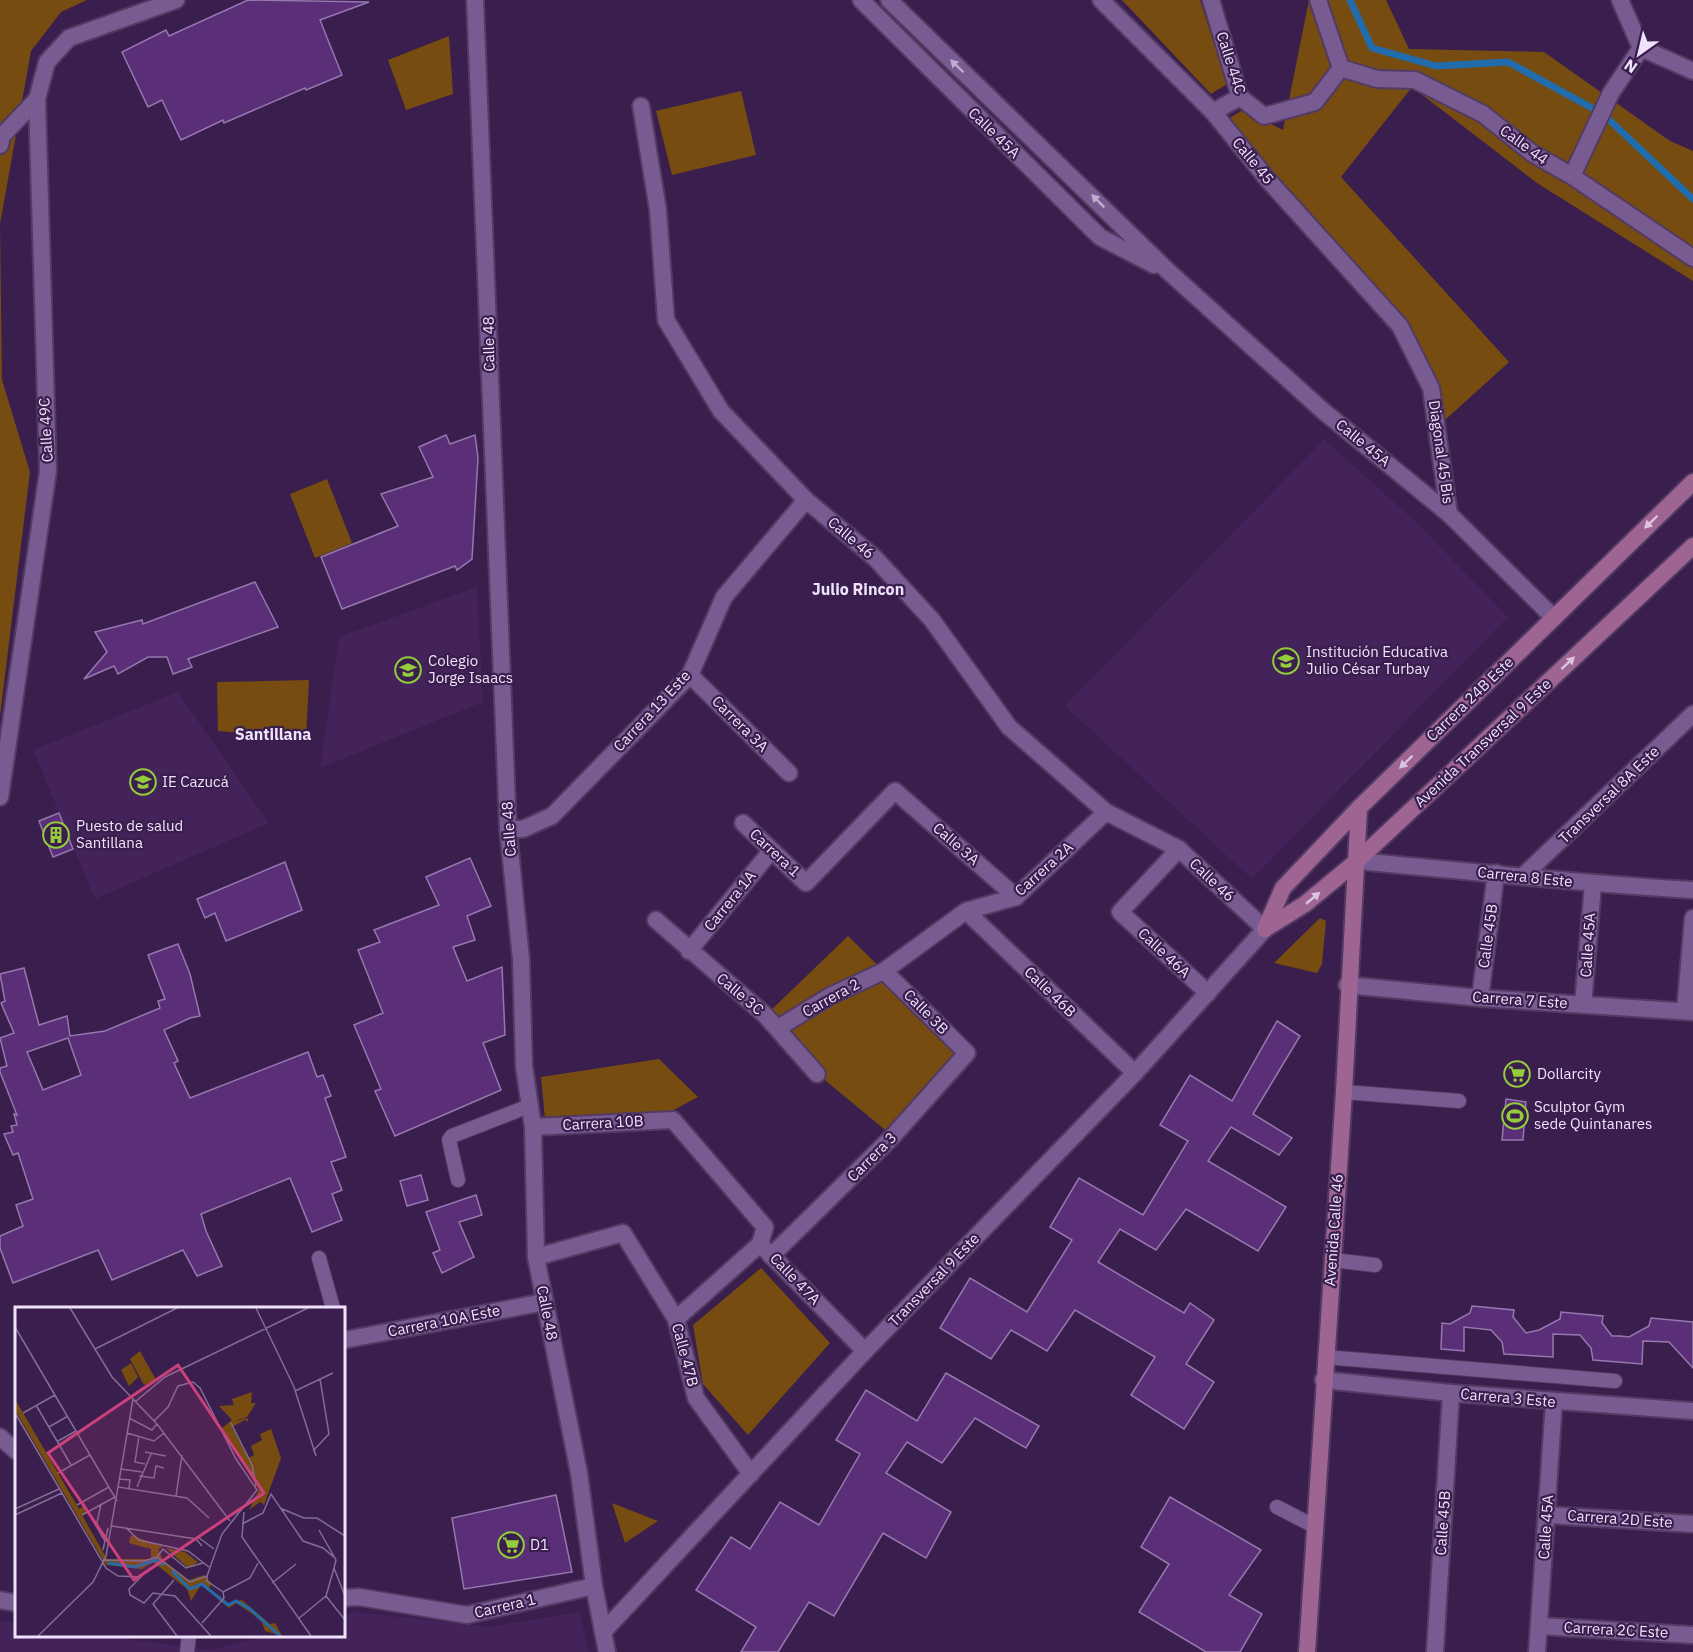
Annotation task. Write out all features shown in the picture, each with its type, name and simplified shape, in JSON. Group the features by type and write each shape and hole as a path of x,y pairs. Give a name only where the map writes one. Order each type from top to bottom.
{"main road":[{"name":"Carrera 24B Este","path":"1265,929 1283,888 1359,808 1693,482"},
{"name":"Avenida Transversal 9 Este","path":"1265,929 1305,904 1357,861 1693,546"},
{"name":"Avenida Calle 46","path":"1307,1652 1323,1380 1344,1092 1347,985 1359,808"}],"street":[{"name":"Calle 49C","path":"0,797 11,707 48,471 37,99 47,62 69,38 176,0"},
{"name":"Calle 48","path":"475,0 508,829 520,959 524,1066 532,1127 536,1257 579,1473 594,1586 607,1652"},
{"name":"Calle 45A","path":"889,0 1169,272 1322,410 1449,514 1553,618"},
{"name":"Calle 45","path":"1101,0 1213,112 1268,180 1400,326"},
{"name":"Calle 44C","path":"1211,0 1240,98 1264,116 1315,102 1341,68"},
{"path":"1318,0 1341,68"},
{"path":"1620,0 1641,48 1693,71"},
{"name":"Calle 45A","path":"869,3 1100,237 1169,272"},
{"path":"1572,176 1611,93 1641,48"},
{"name":"Calle 44","path":"1341,68 1377,79 1414,80 1483,114 1532,153 1572,176 1693,258"},
{"path":"1213,112 1240,98"},
{"path":"0,145 2,136 37,99"},
{"name":"Calle 46","path":"641,106 658,210 666,320 721,411 806,500 875,558 932,620 1009,727 1106,812 1179,849 1265,929"},
{"path":"1100,237 1116,219"},
{"name":"Diagonal 45 Bis","path":"1400,326 1431,388 1449,514"},
{"name":"Carrera 13 Este","path":"508,829 523,829 552,816 690,675 724,597 806,500"},
{"name":"Carrera 3A","path":"690,675 789,772"},
{"path":"0,720 11,707"},
{"name":"Transversal 8A Este","path":"1524,875 1693,714"},
{"name":"Calle 3A","path":"806,883 895,791 1016,897"},
{"name":"Carrera 2A","path":"884,971 966,911 1016,897 1106,812"},
{"name":"Carrera 1","path":"743,823 806,883"},
{"name":"Calle 46A","path":"1179,849 1119,912 1208,993"},
{"name":"Carrera 1A","path":"689,951 771,851"},
{"name":"Carrera 8 Este","path":"1357,861 1524,875 1593,884 1693,890"},
{"name":"Calle 45B","path":"1480,998 1496,873"},
{"name":"Calle 45A","path":"1583,1005 1593,884"},
{"name":"Calle 46B","path":"966,911 1135,1073"},
{"path":"1689,1012 1693,918"},
{"name":"Calle 3C","path":"656,920 778,1028 817,1074"},
{"name":"Transversal 9 Este","path":"603,1632 865,1351 1135,1073 1265,929"},
{"name":"Carrera 2","path":"778,1028 830,996 884,971"},
{"name":"Calle 3B","path":"884,971 967,1053"},
{"name":"Carrera 7 Este","path":"1347,985 1480,998 1689,1012"},
{"name":"Carrera 3","path":"676,1319 765,1250 893,1136 967,1053"},
{"name":"Calle 47A","path":"674,1120 765,1227 765,1250 865,1351"},
{"name":"Carrera 10B","path":"532,1127 674,1120"},
{"name":"Calle 47B","path":"536,1257 623,1233 676,1319 696,1398 751,1474"},
{"name":"Carrera 10A Este","path":"345,1340 545,1302"},
{"name":"Carrera 3 Este","path":"1323,1380 1451,1393 1693,1411"},
{"name":"Calle 45B","path":"1435,1652 1451,1393"},
{"name":"Calle 45A","path":"1537,1652 1554,1401"},
{"path":"0,1437 15,1450"},
{"name":"Carrera 2D Este","path":"1547,1515 1693,1524"},
{"name":"Carrera 1","path":"345,1598 359,1598 466,1615 594,1586"},
{"path":"0,1600 15,1603"},
{"name":"Carrera 2C Este","path":"1539,1626 1693,1635"}],"lane":[{"path":"1344,1092 1459,1101"},
{"path":"458,1180 449,1140 452,1136 530,1106"},
{"path":"319,1258 333,1307"},
{"path":"1332,1260 1375,1265"},
{"path":"1325,1357 1615,1380"},
{"path":"1277,1507 1314,1526"},
{"path":"187,1652 189,1637"}],"shaded area":[{"path":"0,0 87,0 61,12 31,51 0,224"},
{"path":"1122,0 1200,0 1227,84 1211,94"},
{"path":"1309,0 1386,0 1409,49 1544,52 1670,141 1693,151 1693,281 1537,183 1412,87 1341,177 1509,362 1445,420 1437,383 1228,119 1243,110 1283,130"},
{"path":"449,36 453,94 406,110 388,60"},
{"path":"741,91 756,155 672,175 656,111"},
{"path":"0,224 2,380 30,472 0,716"},
{"name":"Institución Educativa Julio César Turbay","path":"1324,439 1415,521 1508,617 1252,879 1065,706"},
{"path":"327,479 352,543 315,558 290,494"},
{"name":"Colegio Jorge Isaacs","path":"477,587 483,702 320,768 339,637"},
{"path":"309,680 306,738 218,731 217,682"},
{"name":"IE Cazucá","path":"178,692 269,823 95,899 33,750"},
{"path":"1320,918 1326,921 1322,964 1317,973 1274,963"},
{"path":"848,936 966,1052 890,1134 820,1076 766,1015"},
{"path":"659,1059 698,1097 672,1111 545,1119 541,1077"},
{"path":"761,1268 830,1343 748,1435 703,1384 693,1325"},
{"path":"612,1503 658,1521 625,1543"},
{"path":"355,1612 490,1627 580,1612 588,1652 0,1652 0,1621 15,1623 15,1637 113,1637 211,1650 261,1637 345,1637 345,1615"}],"building":[{"path":"248,0 369,2 320,20 342,75 306,90 305,88 224,123 223,120 181,140 162,100 148,107 122,52 166,30 169,36"},
{"path":"446,435 450,444 475,435 478,458 472,559 457,570 455,566 342,609 321,557 398,526 381,494 433,477 419,447"},
{"path":"255,582 278,627 188,659 192,667 173,674 167,657 148,657 118,674 114,666 84,679 107,652 95,632 142,620 143,624"},
{"name":"Puesto de salud Santillana","path":"59,813 73,849 53,857 39,821"},
{"path":"470,858 491,906 467,916 475,940 453,947 467,981 502,967 505,1035 483,1043 501,1090 395,1136 375,1091 381,1089 354,1025 383,1013 358,950 380,942 374,930 439,905 426,877"},
{"path":"285,862 302,910 226,941 215,913 205,918 197,899"},
{"path":"178,944 190,974 200,1016 164,1030 178,1061 174,1063 190,1098 308,1052 317,1077 323,1075 331,1096 325,1098 346,1157 331,1162 342,1190 332,1194 342,1220 312,1232 290,1178 201,1214 222,1266 197,1276 183,1250 112,1280 98,1250 13,1283 0,1248 0,1236 23,1226 16,1205 33,1199 18,1153 13,1155 4,1134 13,1132 11,1126 17,1125 14,1114 17,1115 0,1072 0,1068 7,1066 0,1038 14,1033 1,1003 5,1001 0,974 24,968 39,1025 67,1016 70,1036 105,1031 160,1008 158,1001 165,999 148,955","holes":["68,1038 81,1075 43,1090 27,1052"]},
{"path":"1277,1021 1300,1036 1253,1114 1292,1138 1279,1155 1231,1127 1208,1161 1286,1207 1258,1251 1186,1209 1156,1250 1120,1229 1098,1262 1184,1313 1190,1303 1214,1320 1186,1364 1214,1382 1184,1429 1131,1395 1155,1357 1075,1310 1047,1351 1011,1330 991,1359 940,1328 970,1278 1027,1312 1072,1240 1050,1227 1079,1178 1143,1215 1188,1141 1160,1125 1190,1075 1232,1101"},
{"path":"1506,1099 1526,1102 1523,1140 1502,1140"},
{"path":"421,1175 428,1200 407,1206 400,1181"},
{"path":"476,1195 482,1215 459,1222 474,1257 442,1273 433,1253 440,1250 426,1212"},
{"path":"1472,1306 1514,1310 1513,1317 1526,1333 1539,1330 1560,1319 1561,1312 1603,1316 1602,1323 1612,1336 1629,1337 1649,1326 1651,1318 1693,1322 1693,1368 1669,1342 1643,1341 1642,1364 1593,1360 1591,1348 1580,1335 1553,1334 1553,1357 1504,1354 1502,1342 1491,1330 1464,1327 1464,1351 1441,1349 1442,1323 1450,1324 1470,1313"},
{"path":"946,1373 1039,1426 1026,1448 975,1418 942,1463 907,1442 886,1473 951,1512 926,1558 883,1533 834,1616 809,1602 778,1652 741,1652 756,1627 696,1590 731,1537 750,1549 780,1502 819,1525 860,1454 836,1440 866,1390 917,1421"},
{"name":"D1","path":"556,1495 572,1572 464,1589 452,1518"},
{"path":"1170,1497 1261,1550 1229,1595 1262,1614 1240,1652 1206,1652 1139,1612 1169,1564 1141,1547"}],"waterway":[{"path":"1350,0 1372,48 1436,66 1508,62 1603,114 1693,199"}],"place":[{"name":"Institución Educativa Julio César Turbay","path":"1286,661"},
{"name":"Colegio Jorge Isaacs","path":"408,670"},
{"name":"IE Cazucá","path":"143,782"},
{"name":"Puesto de salud Santillana","path":"56,835"},
{"name":"Dollarcity","path":"1517,1074"},
{"name":"Sculptor Gym sede Quintanares","path":"1515,1116"},
{"name":"D1","path":"511,1545"}],"district":[{"name":"Julio Rincon","path":"858,589"},
{"name":"Santillana","path":"273,734"}]}
